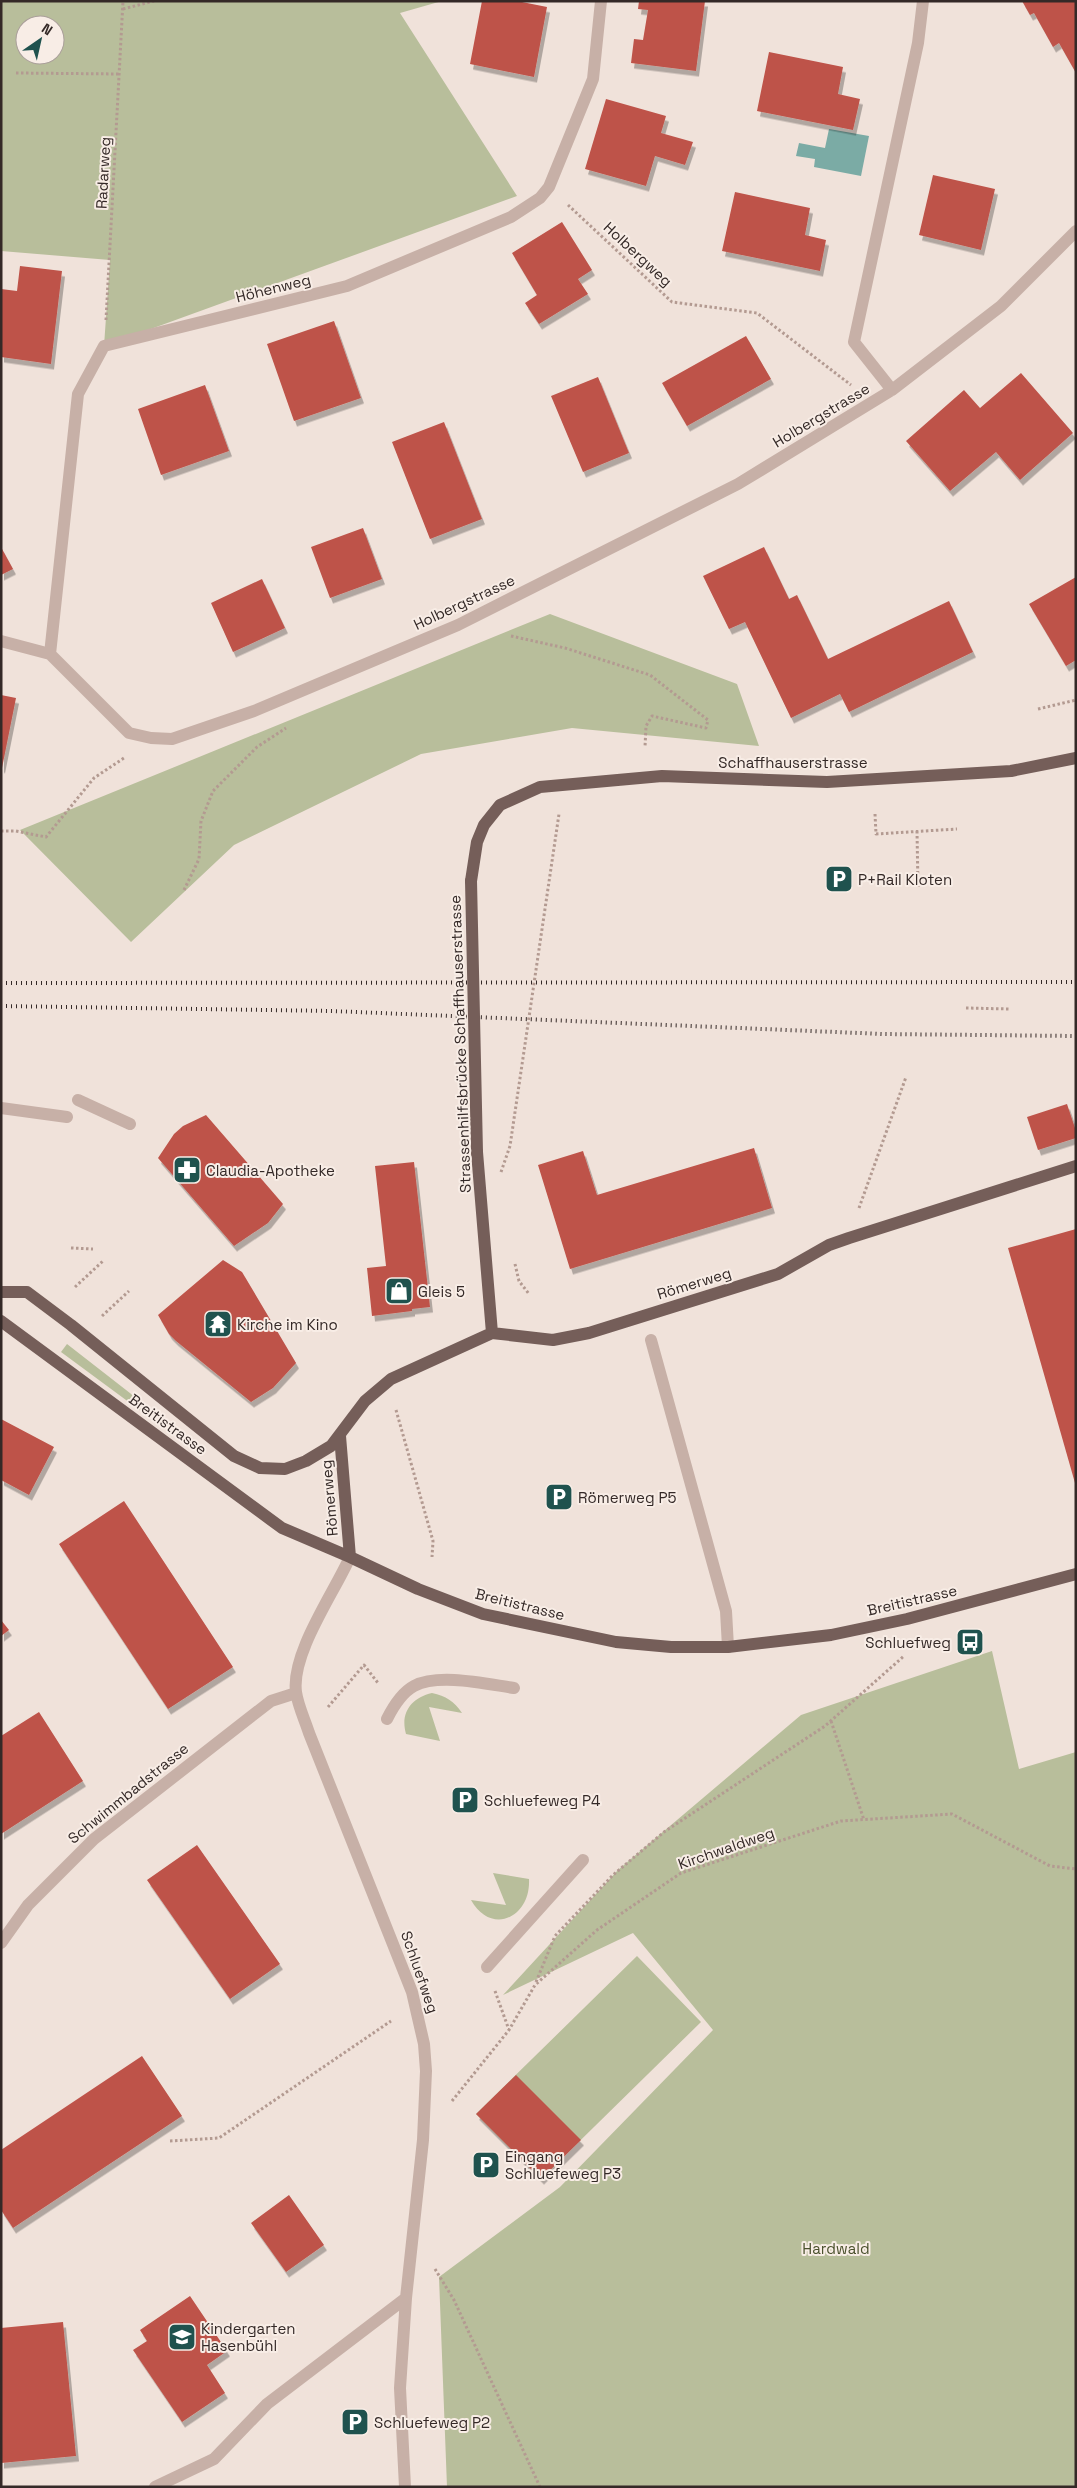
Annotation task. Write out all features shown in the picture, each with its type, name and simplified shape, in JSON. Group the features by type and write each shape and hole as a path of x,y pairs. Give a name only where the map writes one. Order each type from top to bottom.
{"main road":[{"name":"Schaffhauserstrasse","path":"540,787 662,776 827,782 1011,771 1076,758"},
{"name":"Strassenhilfsbrücke Schaffhauserstrasse","path":"492,1333 477,1152 471,882 476,842 484,825 500,805 540,787"},
{"name":"Römerweg","path":"260,1468 285,1469 322,1453 340,1436 365,1401 391,1379 492,1333 553,1340 589,1332 778,1274 829,1245 1076,1166"},
{"name":"Breitistrasse","path":"1,1292 27,1292 234,1456 260,1468"},
{"name":"Breitistrasse","path":"1,1321 282,1528 418,1589 483,1614 616,1642 671,1646 728,1647 831,1635 898,1621 943,1611 1076,1574"},
{"name":"Römerweg","path":"340,1436 350,1557"}],"street":[{"name":"Höhenweg","path":"104,346 347,286 512,217 540,198 549,187 593,79 600,1"},
{"name":"Holbergstrasse","path":"892,390 854,342 918,43 923,1"},
{"name":"Holbergstrasse","path":"50,654 129,733 151,738 172,739 254,711 458,625 738,484 874,403 892,390 1001,306 1076,231"},
{"path":"1,641 50,654 78,394 104,346"},
{"path":"78,1100 130,1124"},
{"path":"1,1108 67,1118"},
{"path":"651,1340 726,1611 728,1647"},
{"name":"Schluefweg","path":"350,1557 302,1654 296,1674 296,1693 412,1992 424,2044 426,2071 423,2140 406,2298 400,2388 405,2487"},
{"path":"387,1719 396,1702 413,1687 433,1681 463,1682 514,1688"},
{"name":"Schwimmbadstrasse","path":"1,1943 28,1905 94,1839 271,1701 296,1693"},
{"path":"487,1967 583,1860"},
{"path":"156,2487 214,2459 267,2404 406,2298"}],"path":[{"name":"Radarweg","path":"104,346 123,1"},
{"path":"123,9 154,1"},
{"path":"16,73 120,74"},
{"name":"Holbergweg","path":"549,187 672,302 757,313 874,403"},
{"path":"511,636 565,648 650,675 708,720 706,728 652,716 646,726 645,747"},
{"path":"1038,709 1076,700"},
{"path":"184,890 199,859 201,821 213,791 257,747 290,725"},
{"path":"1,831 16,831 46,837 94,778 151,738"},
{"path":"501,1172 510,1146 559,814"},
{"path":"875,814 876,834 957,829"},
{"path":"917,831 918,887"},
{"path":"966,1008 1009,1008"},
{"path":"849,1238 906,1077"},
{"path":"71,1248 93,1250"},
{"path":"75,1287 102,1260"},
{"path":"100,1317 129,1292"},
{"path":"394,1405 433,1541 432,1557"},
{"path":"535,1985 555,1936 613,1875 664,1832 831,1721 904,1656"},
{"path":"304,1716 330,1706 364,1665 396,1702"},
{"path":"831,1721 864,1820"},
{"name":"Kirchwaldweg","path":"423,2140 509,2030 535,1985 597,1930 681,1873 841,1821 952,1814 1050,1866 1076,1869"},
{"path":"487,1967 509,2030"},
{"path":"170,2141 219,2138 394,2019"},
{"path":"413,2232 454,2300 540,2487"}],"green space":[{"path":"1,1 442,1 400,13 517,196 104,346 110,260 1,251"},
{"path":"550,614 737,684 759,746 572,728 421,754 234,845 131,942 20,830"},
{"path":"67,1344 153,1411 149,1417 61,1352"},
{"name":"Hardwald","path":"992,1651 1019,1769 1076,1752 1076,2487 447,2487 439,2277 560,2187 713,2030 633,1933 503,1995 618,1870 801,1715"},
{"path":"432,1693 449,1700 462,1713 429,1707 440,1741 406,1734 405,1719 409,1708 418,1699"},
{"path":"493,1873 529,1879 528,1893 524,1904 508,1918 489,1917 479,1911 471,1900 506,1905"},
{"path":"637,1956 701,2022 541,2179 476,2114"}],"water":[{"path":"829,129 869,136 861,176 814,167 815,159 796,156 799,143 825,148"}],"building":[{"path":"482,1 517,1 547,7 534,77 470,64"},
{"path":"639,1 705,1 696,71 631,63 634,39 643,40 648,10 638,9"},
{"path":"1022,1 1076,1 1076,73 1059,43 1053,47 1034,13 1030,15"},
{"path":"769,52 843,67 838,94 860,99 853,130 757,111"},
{"path":"606,99 666,116 661,133 693,142 685,165 655,156 646,186 585,169"},
{"path":"933,175 995,189 981,250 919,235"},
{"path":"735,192 810,208 805,235 826,240 820,271 722,251"},
{"path":"562,222 592,270 578,279 588,294 539,324 525,303 537,295 512,253"},
{"path":"20,266 62,271 51,364 1,357 1,289 17,291"},
{"path":"334,321 361,398 294,421 267,344"},
{"path":"746,336 771,379 687,426 662,383"},
{"path":"1021,373 1073,433 1020,480 996,452 950,491 906,441 964,390 980,408"},
{"path":"598,377 629,453 583,472 551,396"},
{"path":"205,385 229,451 161,475 138,409"},
{"path":"444,422 482,519 430,539 392,442"},
{"path":"363,528 382,579 330,598 311,547"},
{"path":"1,547 13,569 1,575"},
{"path":"764,547 789,599 797,595 828,659 949,601 973,652 849,712 840,694 791,718 745,622 729,629 703,576"},
{"path":"1076,577 1076,660 1066,666 1029,604"},
{"path":"262,579 285,628 233,652 211,603"},
{"path":"1,695 16,698 2,768 1,767"},
{"path":"1067,1104 1076,1131 1076,1138 1038,1150 1027,1117"},
{"path":"206,1115 283,1204 268,1223 234,1246 158,1158 174,1134 183,1126"},
{"path":"754,1148 772,1208 570,1269 538,1165 583,1151 597,1195"},
{"path":"414,1162 430,1307 372,1316 367,1268 386,1266 375,1166"},
{"path":"1076,1229 1076,1483 1075,1483 1008,1248"},
{"name":"Kirche im Kino","path":"223,1260 242,1272 296,1363 273,1388 251,1402 176,1341 169,1334 158,1315"},
{"path":"1,1419 54,1447 29,1495 1,1480"},
{"path":"124,1501 233,1667 168,1709 59,1544"},
{"path":"1,1620 9,1630 1,1636"},
{"path":"39,1712 83,1781 1,1834 1,1736"},
{"path":"197,1845 280,1964 230,1999 147,1880"},
{"path":"142,2056 182,2116 13,2228 1,2210 1,2150"},
{"path":"516,2075 581,2140 541,2179 476,2114"},
{"path":"289,2195 324,2245 286,2272 251,2223"},
{"path":"190,2296 227,2351 207,2365 225,2393 182,2422 133,2350 147,2341 140,2330"},
{"path":"63,2322 76,2456 1,2463 1,2328"}],"railway":[{"path":"1,983 1076,982"},
{"path":"1,1006 332,1011 883,1034 1076,1036"}],"place":[{"name":"P+Rail Kloten","path":"839,879"},
{"name":"Claudia-Apotheke","path":"187,1170"},
{"name":"Gleis 5","path":"399,1291"},
{"name":"Kirche im Kino","path":"218,1324"},
{"name":"Römerweg P5","path":"559,1497"},
{"name":"Schluefweg","path":"970,1642"},
{"name":"Schluefeweg P4","path":"465,1800"},
{"name":"Eingang Schluefeweg P3","path":"486,2165"},
{"name":"Kindergarten Hasenbühl","path":"182,2337"},
{"name":"Schluefeweg P2","path":"355,2422"}]}
